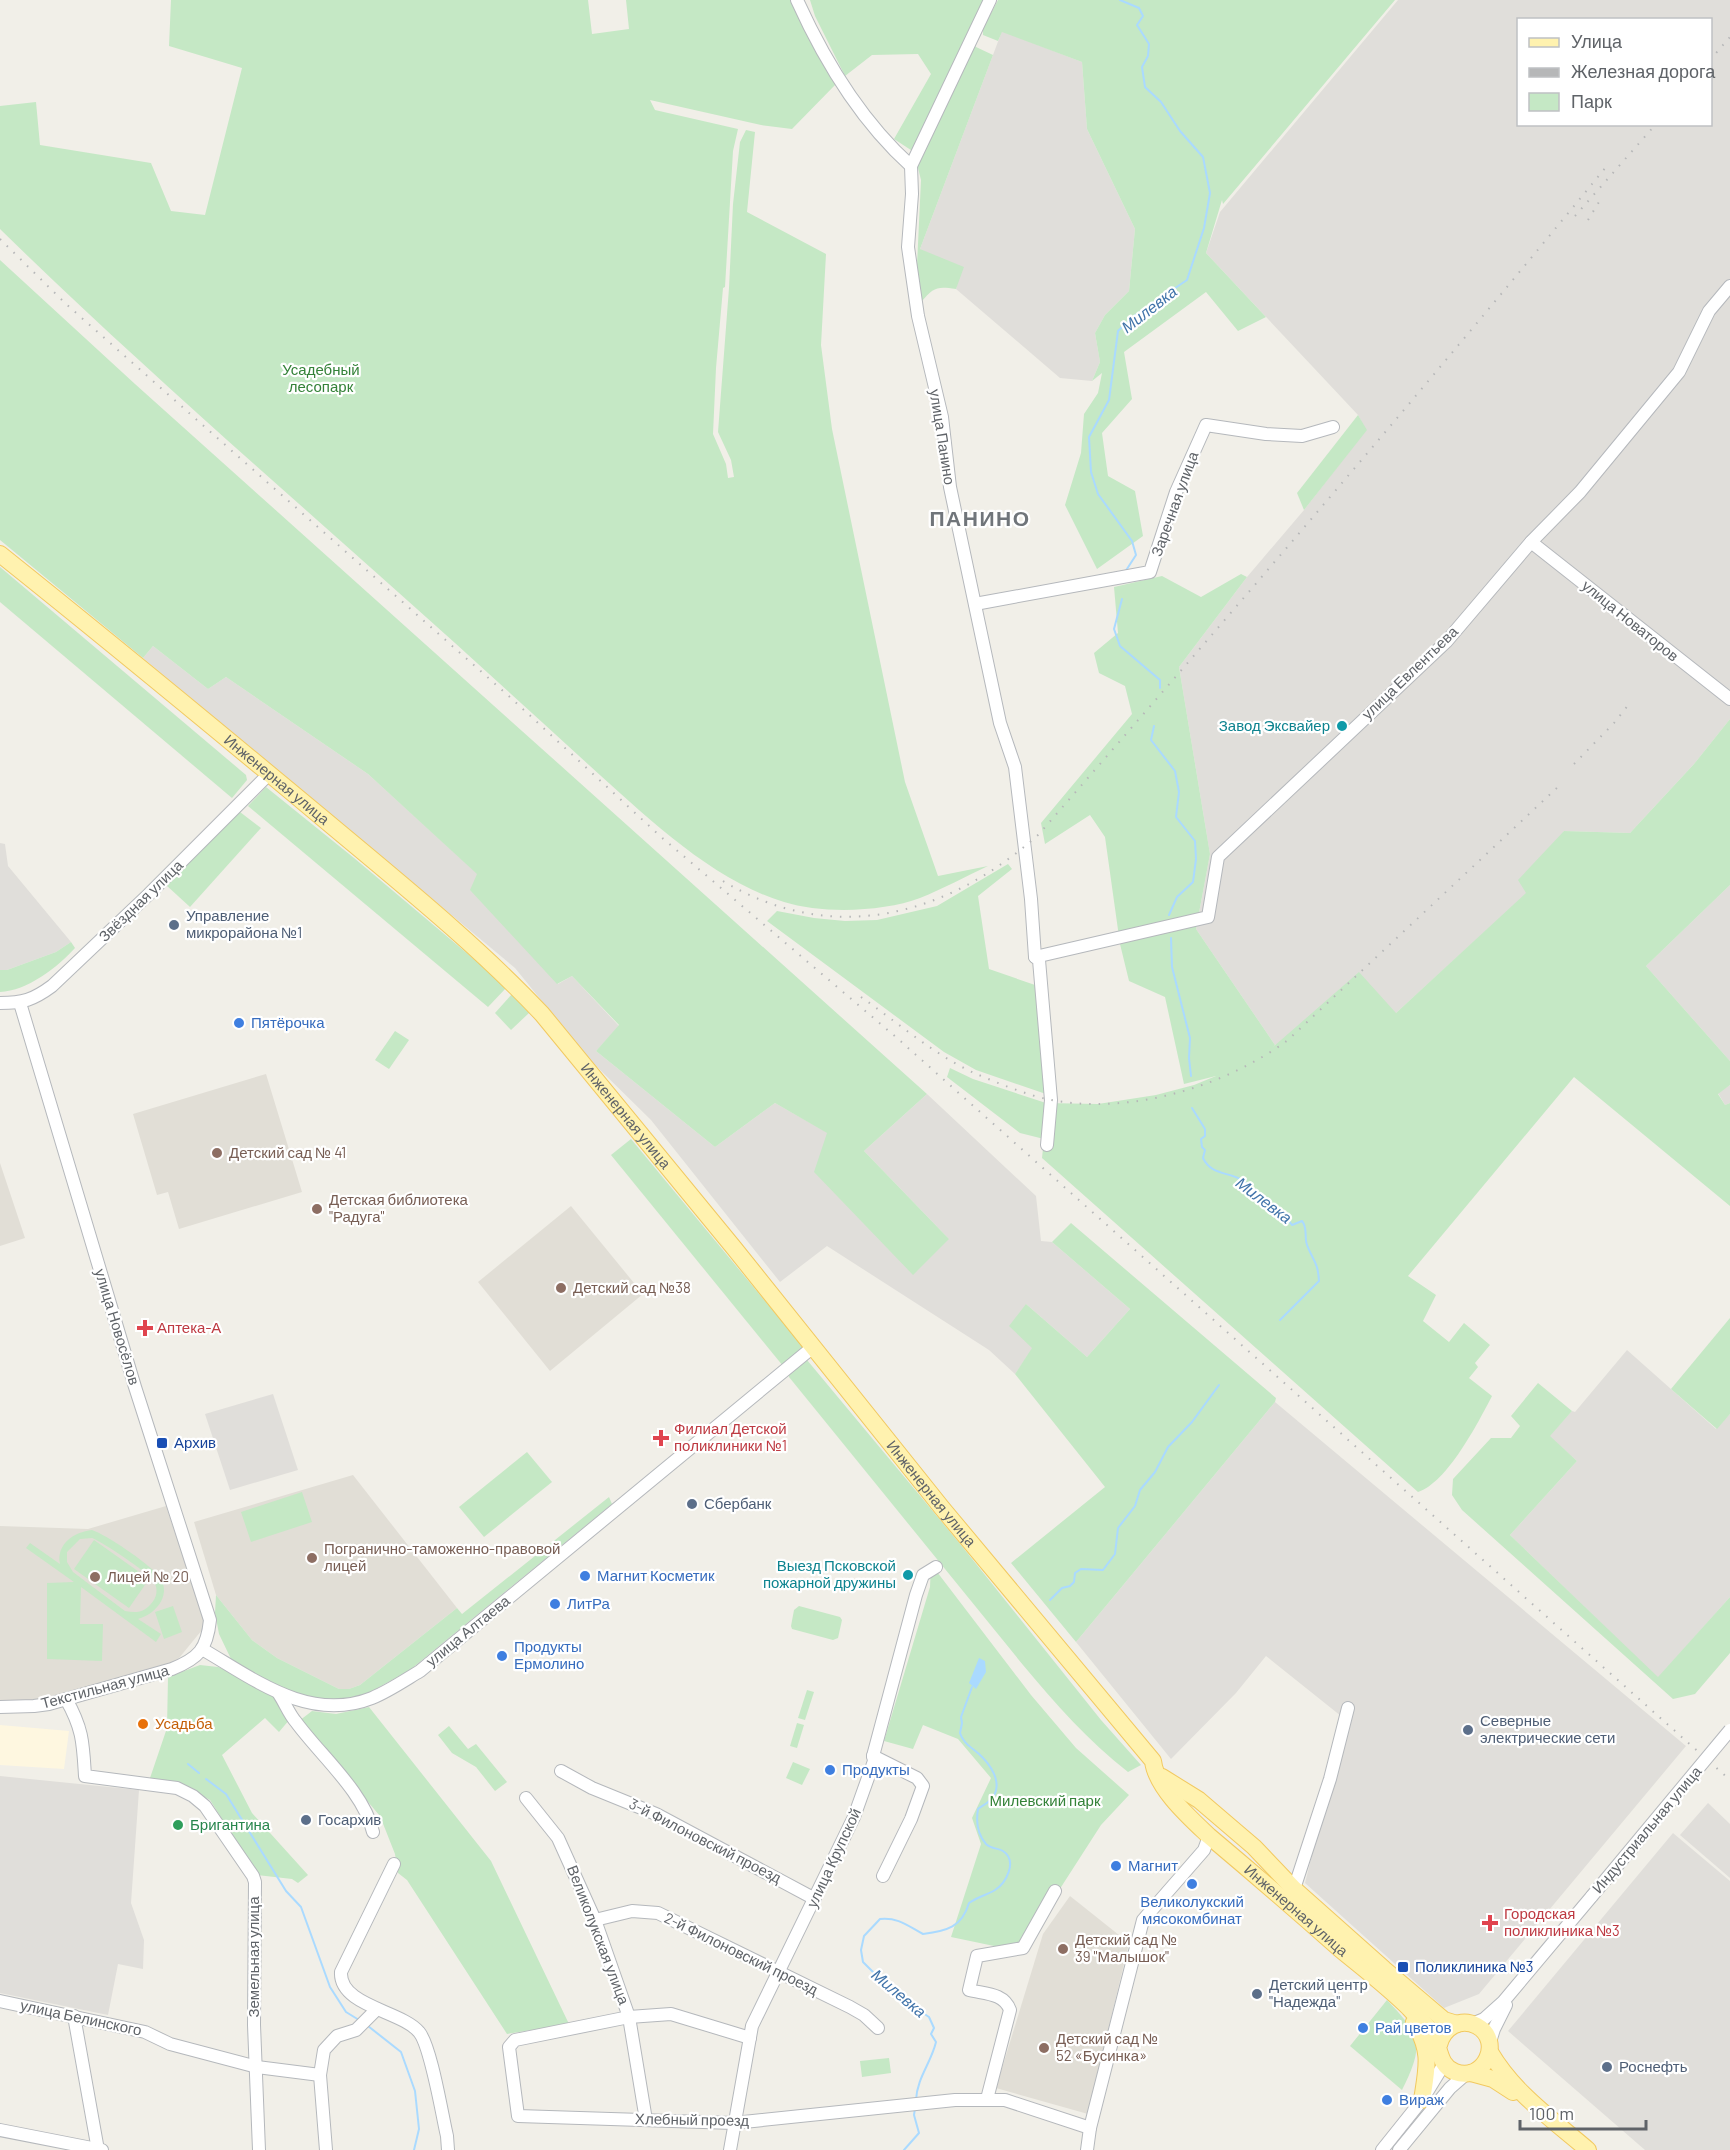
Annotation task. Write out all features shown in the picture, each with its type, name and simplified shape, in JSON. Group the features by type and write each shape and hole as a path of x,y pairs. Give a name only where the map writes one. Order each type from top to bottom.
{"main road":[{"name":"Инженерная улица","path":"0,554 226,737 430,909 514,984 542,1014 734,1248 942,1508 1153,1761 1154,1772 1182,1810 1209,1836 1401,2001 1431,2031 1439,2045 1444,2064 1452,2071 1493,2079 1530,2101"},
{"name":"Инженерная улица","path":"1154,1772 1199,1800 1254,1847 1294,1889 1444,2020 1482,2030 1501,2070 1530,2101 1588,2150"},
{"path":"1182,1810 1194,1800 1199,1800"},
{"path":"1401,2001 1422,2036 1427,2053 1422,2100"},
{"path":"1439,2045 1446,2030 1465,2024"},
{"path":"1469,2074 1484,2065 1490,2047"}],"street":[{"path":"797,0 824,56 855,105 891,148 911,166"},
{"name":"улица Панино","path":"990,0 911,166 912,194 908,248 918,316 942,417 950,487 1000,723 1015,767 1023,848 1031,899 1035,957 1039,960 1051,1100 1047,1145"},
{"name":"улица Евлентьева","path":"1035,957 1208,917 1218,857 1446,642 1531,542 1580,492 1679,372 1709,312 1730,286"},
{"name":"Заречная улица","path":"975,604 1150,572 1176,492 1206,424 1266,434 1302,436 1333,427"},
{"name":"улица Новаторов","path":"1531,542 1730,699"},
{"name":"Звёздная улица","path":"0,1003 20,1003 37,997 52,986 270,774"},
{"name":"улица Новосёлов","path":"20,1003 135,1387 210,1620 208,1636 202,1649"},
{"name":"улица Алтаева","path":"202,1649 279,1694 306,1703 334,1706 370,1698 387,1691 420,1671 813,1347"},
{"name":"улица Крупской","path":"730,2150 752,2026 854,1817 874,1761 873,1755 916,1595 923,1575 936,1567"},
{"name":"Текстильная улица","path":"0,1707 34,1707 172,1670 197,1657 202,1649"},
{"path":"279,1694 294,1721 359,1800 368,1815 373,1832"},
{"name":"Земельная улица","path":"66,1700 75,1714 82,1735 85,1776 177,1788 193,1796 205,1806 255,1882 254,2013 259,2150"},
{"path":"1294,1889 1330,1779 1348,1708"},
{"name":"Индустриальная улица","path":"1465,2024 1484,2019 1518,1985 1730,1730"},
{"path":"873,1755 917,1778 923,1786 911,1819 883,1876"},
{"name":"3-й Филоновский проезд","path":"561,1771 592,1788 656,1814 815,1899"},
{"name":"Великолукская улица","path":"526,1798 558,1838 595,1920 628,2017 646,2120"},
{"path":"1087,2150 1090,2128 1143,1920 1204,1850 1209,1836"},
{"path":"394,1864 341,1972 342,1982 347,1989 377,2009 406,2022 419,2032 427,2050 447,2136 448,2150"},
{"path":"987,2099 1010,2010 1005,2000 999,1997 969,1990 977,1956 1023,1948 1054,1891"},
{"name":"2-й Филоновский проезд","path":"595,1920 632,1911 658,1913 850,2007 864,2015 878,2028"},
{"name":"Индустриальная улица","path":"1490,2047 1502,2012 1518,1985"},
{"name":"улица Белинского","path":"0,2001 145,2032 170,2044 257,2067 320,2074"},
{"path":"326,2150 320,2074 322,2056 327,2045 337,2036 356,2030 377,2009"},
{"path":"628,2017 670,2014 750,2038"},
{"path":"0,2130 99,2150 74,2016"},
{"name":"Хлебный проезд","path":"628,2017 515,2040 509,2047 518,2116 734,2123 921,2103 987,2099 1005,2100 1090,2128"},
{"path":"1382,2150 1422,2100 1444,2064"},
{"path":"1398,2150 1450,2088 1469,2074"}],"shaded area":[{"path":"1398,0 1730,0 1730,719 1694,764 1630,833 1564,831 1527,893 1396,1013 1275,1045 1196,929 1210,854 1179,667 1247,577 1304,510 1366,430 1358,415 1206,253 1220,212"},
{"path":"1002,31 1082,62 1087,129 1135,229 1129,291 1105,315 1095,333 1100,362 1092,381 1060,378 956,289 957,285 920,249"},
{"path":"153,646 208,689 226,677 368,774 478,874 558,984 572,976 619,1026 596,1051 715,1147 775,1103 828,1133 949,1239 864,1151 927,1094 1036,1196 1041,1241 1052,1242 1130,1309 1087,1357 1026,1304 1033,1348 1015,1374 989,1350 827,1246 780,1282 651,1120 589,1059 515,968 143,658"},
{"path":"0,843 5,844 8,866 71,942 56,952 7,970 0,970"},
{"path":"1730,885 1730,1061 1646,966"},
{"name":"Детский сад № 41","path":"266,1074 302,1192 179,1229 168,1192 157,1195 133,1114"},
{"path":"1730,1085 1730,1103 1725,1105 1718,1093"},
{"path":"0,1163 25,1238 0,1246"},
{"name":"Детский сад №38","path":"571,1206 643,1294 550,1371 478,1282"},
{"path":"1627,1350 1716,1429 1730,1414 1730,1597 1658,1678 1510,1535 1577,1461 1549,1436 1572,1411 1575,1412"},
{"path":"273,1394 298,1470 230,1490 205,1414"},
{"path":"1275,1402 1686,1746 1479,1994 1444,2008 1305,1883 1346,1720 1266,1656 1236,1693 1171,1759 1076,1642"},
{"name":"Погранично-таможенно-правовой лицей","path":"353,1475 457,1608 360,1685 349,1689 339,1689 277,1658 252,1640 216,1595 194,1522"},
{"name":"Лицей № 20","path":"166,1506 206,1625 175,1663 40,1701 0,1700 0,1526 88,1529"},
{"path":"0,1725 69,1731 64,1769 0,1765"},
{"path":"0,1776 139,1790 131,1903 144,1940 143,1969 118,1964 108,2015 0,1993"},
{"path":"1708,1803 1730,1824 1730,1878 1680,1835"},
{"path":"1673,1833 1730,1881 1730,2150 1645,2150 1508,2031"},
{"path":"1070,1896 1129,1943 1088,2114 996,2088 1043,1934"}],"green space":[{"name":"Усадебный лесопарк","path":"171,0 588,0 592,34 629,29 626,0 792,0 822,63 836,84 792,129 761,125 650,100 655,110 738,129 733,151 713,434 726,464 728,478 734,477 731,460 718,432 733,204 740,142 746,130 755,132 747,212 826,254 821,345 832,429 905,782 938,876 988,866 905,903 871,909 834,910 799,906 757,892 705,862 611,785 168,387 0,229 0,106 36,102 40,145 151,163 171,211 205,215 242,68 169,46"},
{"path":"810,0 987,0 969,37 976,47 993,55 920,249 964,267 956,289 936,289 921,302 917,265 921,180 914,152 894,139 931,74 918,54 872,55 845,76 815,16"},
{"path":"998,0 1395,0 1223,204 1222,200 1206,253 1266,317 1238,331 1206,292 1124,352 1132,399 1102,433 1108,476 1135,491 1143,536 1097,569 1065,505 1081,453 1084,414 1098,393 1102,373 1092,381 1100,362 1095,333 1105,315 1129,291 1135,229 1087,129 1082,62 1002,32 998,41 983,35 983,29"},
{"path":"0,260 135,384 927,1094 864,1151 949,1239 913,1275 814,1172 827,1133 775,1103 715,1147 596,1051 619,1025 572,976 557,984 470,890 477,874 368,774 226,677 208,689 153,646 143,658 0,540"},
{"path":"1358,415 1367,430 1304,510 1297,493"},
{"path":"0,567 246,775 247,780 232,798 0,602"},
{"path":"1241,574 1247,577 1179,667 1210,854 1196,929 1275,1045 1273,1047 1359,972 1396,1013 1526,893 1518,880 1564,831 1630,833 1694,764 1730,719 1730,885 1646,966 1730,1061 1730,1085 1718,1094 1725,1105 1730,1103 1730,1206 1574,1077 1408,1276 1436,1295 1423,1321 1449,1342 1464,1323 1490,1345 1475,1363 1478,1367 1469,1378 1492,1396 1461,1451 1440,1477 1418,1492 1042,1158 1044,1139 1020,1133 947,1077 950,1068 973,1079 1046,1103 1098,1104 1156,1095 1194,1085 1216,1076 1184,1084 1165,997 1129,981 1120,944 1105,837 1090,815 1045,844 1041,823 1132,714 1125,686 1099,673 1094,653 1118,633 1114,587 1162,576 1201,597"},
{"path":"266,787 507,987 488,1007 248,806"},
{"path":"240,812 261,828 190,907 166,885"},
{"path":"1008,864 1012,869 978,896 989,969 1035,985 1046,1094 976,1070 944,1052 767,921 777,911 845,921 877,920 937,906"},
{"path":"71,942 75,948 51,970 31,983 10,991 0,992 0,970 7,970 56,952"},
{"path":"512,994 529,1013 511,1030 495,1013"},
{"path":"395,1031 409,1040 389,1069 375,1060"},
{"path":"631,1139 804,1348 783,1366 611,1155"},
{"path":"1071,1223 1276,1398 1076,1642 1011,1563 1105,1487 1015,1374 1032,1348 1009,1326 1026,1304 1087,1357 1130,1309 1052,1242"},
{"path":"1730,1318 1730,1414 1717,1429 1671,1389"},
{"path":"802,1358 807,1360 961,1545 1101,1720 1141,1765 1128,1772 1113,1760 1072,1721 1023,1665 789,1377 789,1367"},
{"path":"1538,1383 1572,1411 1550,1436 1577,1461 1510,1535 1658,1677 1730,1597 1730,1653 1695,1694 1673,1699 1462,1510 1452,1495 1453,1479 1491,1438 1511,1438 1520,1426 1511,1416"},
{"path":"527,1452 552,1482 484,1537 459,1507"},
{"path":"302,1492 312,1522 251,1542 241,1512"},
{"path":"609,1497 612,1504 410,1670 363,1696 337,1702 284,1694 242,1670 231,1659 219,1634 215,1613 216,1595 252,1640 277,1658 339,1689 349,1689 360,1685 457,1608 462,1614"},
{"path":"92,1530 107,1537 136,1556 157,1574 164,1588 161,1601 151,1612 138,1619 161,1634 156,1642 81,1587 80,1624 103,1624 102,1661 47,1659 47,1583 74,1582 26,1548 30,1543 60,1564 59,1557 64,1545 73,1536","holes":["92,1538 134,1564 153,1580 156,1593 145,1610 125,1611 73,1572 67,1562 67,1552 80,1539"]},
{"path":"94,1540 149,1579 129,1608 74,1569"},
{"name":"Милевский парк","path":"931,1564 1031,1695 1076,1748 1129,1795 1101,1825 1036,1926 1023,1952 951,1937 981,1844 972,1818 991,1778 958,1739 923,1725 913,1749 884,1741 930,1587"},
{"path":"173,1606 182,1632 164,1639 155,1612"},
{"path":"799,1606 840,1617 842,1620 838,1638 833,1640 792,1629 794,1610"},
{"path":"200,1665 218,1667 235,1674 280,1700 290,1719 279,1732 265,1718 222,1755 252,1813 308,1875 298,1883 292,1879 257,1875 210,1800 176,1782 150,1778 167,1728 168,1677"},
{"path":"807,1690 814,1692 805,1720 798,1718"},
{"path":"369,1707 491,1861 569,2024 507,2034 407,1880 398,1873 395,1854 380,1816 299,1721 312,1711 336,1714"},
{"path":"797,1723 804,1725 797,1748 790,1746"},
{"path":"449,1726 468,1749 476,1744 507,1782 495,1791 476,1767 452,1753 438,1735"},
{"path":"793,1762 810,1769 802,1785 786,1778"},
{"path":"1387,2000 1407,2023 1416,2042 1414,2062 1402,2090 1350,2046"},
{"path":"889,2058 891,2073 862,2077 860,2061"}],"water":[{"path":"979,1658 985,1661 986,1672 976,1689 969,1683"}],"waterway":[{"name":"Милевка","path":"1120,0 1139,8 1143,16 1137,25 1149,44 1148,56 1142,67 1145,87 1161,102 1180,131 1203,157 1210,193 1204,228 1187,280 1134,316 1118,331 1109,400 1089,437 1091,472 1098,494 1132,541 1136,555 1125,572"},
{"name":"Милевка","path":"1122,599 1114,629 1120,646 1160,680 1160,688"},
{"name":"Милевка","path":"1154,726 1151,740 1175,771 1179,792 1176,817 1195,841 1196,859 1193,882 1177,897 1169,915"},
{"name":"Милевка","path":"1171,938 1172,967 1190,1038 1191,1076"},
{"name":"Милевка","path":"1192,1108 1205,1129 1205,1136 1201,1139 1205,1150 1203,1158 1209,1167 1243,1181 1267,1204 1284,1215 1292,1225 1302,1221 1304,1224 1306,1242 1316,1265 1319,1281 1280,1320"},
{"name":"Милевка","path":"1050,1600 1062,1588 1070,1586 1074,1582 1075,1573 1081,1569 1103,1570 1115,1554 1118,1528 1135,1506 1140,1490 1155,1472 1168,1447 1192,1422 1219,1385"},
{"name":"Милевка","path":"916,2100 919,2085 936,2042 931,2034 934,2028 929,2017 897,1996 863,1962 861,1950 864,1936 880,1919 898,1921 923,1934 946,1929 958,1923 969,1903 999,1887 1009,1872 1010,1860 1007,1855 986,1844 978,1827 978,1809 991,1799 997,1785 991,1768 965,1742 960,1733 961,1717 972,1687"},
{"path":"188,1764 199,1773"},
{"path":"206,1779 226,1794 286,1891 301,1907 330,1987 346,2012 359,2020"},
{"path":"368,2026 401,2052 415,2091 419,2129 414,2150"},
{"name":"Милевка","path":"904,2150 919,2133 914,2115 915,2108"}],"railway":[{"path":"1712,58 1730,37"},
{"path":"1575,216 1654,126"},
{"path":"723,881 764,901 806,913 847,917 888,913 928,902 967,885 1004,862 1039,834 1325,503 1606,167"},
{"path":"1588,220 1602,197"},
{"path":"0,239 66,304 511,698 660,836 897,1038 1730,1780"},
{"path":"1574,764 1629,704"},
{"path":"861,997 959,1065 993,1081 1051,1100 1082,1104 1113,1104 1144,1100 1206,1084 1263,1057 1288,1040 1561,784"}],"place":[{"name":"Завод Эксвайер","path":"1342,726"},
{"name":"Управление микрорайона №1","path":"174,925"},
{"name":"Пятёрочка","path":"239,1023"},
{"name":"Детский сад № 41","path":"217,1153"},
{"name":"Детская библиотека \"Радуга\"","path":"317,1209"},
{"name":"Детский сад №38","path":"561,1288"},
{"name":"Аптека-А","path":"145,1328"},
{"name":"Филиал Детской поликлиники №1","path":"661,1438"},
{"name":"Архив","path":"162,1443"},
{"name":"Сбербанк","path":"692,1504"},
{"name":"Погранично-таможенно-правовой лицей","path":"312,1558"},
{"name":"Выезд Псковской пожарной дружины","path":"908,1575"},
{"name":"Магнит Косметик","path":"585,1576"},
{"name":"Лицей № 20","path":"95,1577"},
{"name":"ЛитРа","path":"555,1604"},
{"name":"Продукты Ермолино","path":"502,1656"},
{"name":"Усадьба","path":"143,1724"},
{"name":"Северные электрические сети","path":"1468,1730"},
{"name":"Продукты","path":"830,1770"},
{"name":"Госархив","path":"306,1820"},
{"name":"Бригантина","path":"178,1825"},
{"name":"Магнит","path":"1116,1866"},
{"name":"Великолукский мясокомбинат","path":"1192,1884"},
{"name":"Городская поликлиника №3","path":"1490,1923"},
{"name":"Детский сад № 39 \"Малышок\"","path":"1063,1949"},
{"name":"Поликлиника №3","path":"1403,1967"},
{"name":"Детский центр \"Надежда\"","path":"1257,1994"},
{"name":"Рай цветов","path":"1363,2028"},
{"name":"Детский сад № 52 «Бусинка»","path":"1044,2048"},
{"name":"Роснефть","path":"1607,2067"},
{"name":"Вираж","path":"1387,2100"}],"district":[{"name":"ПАНИНО","path":"980,519"}]}
